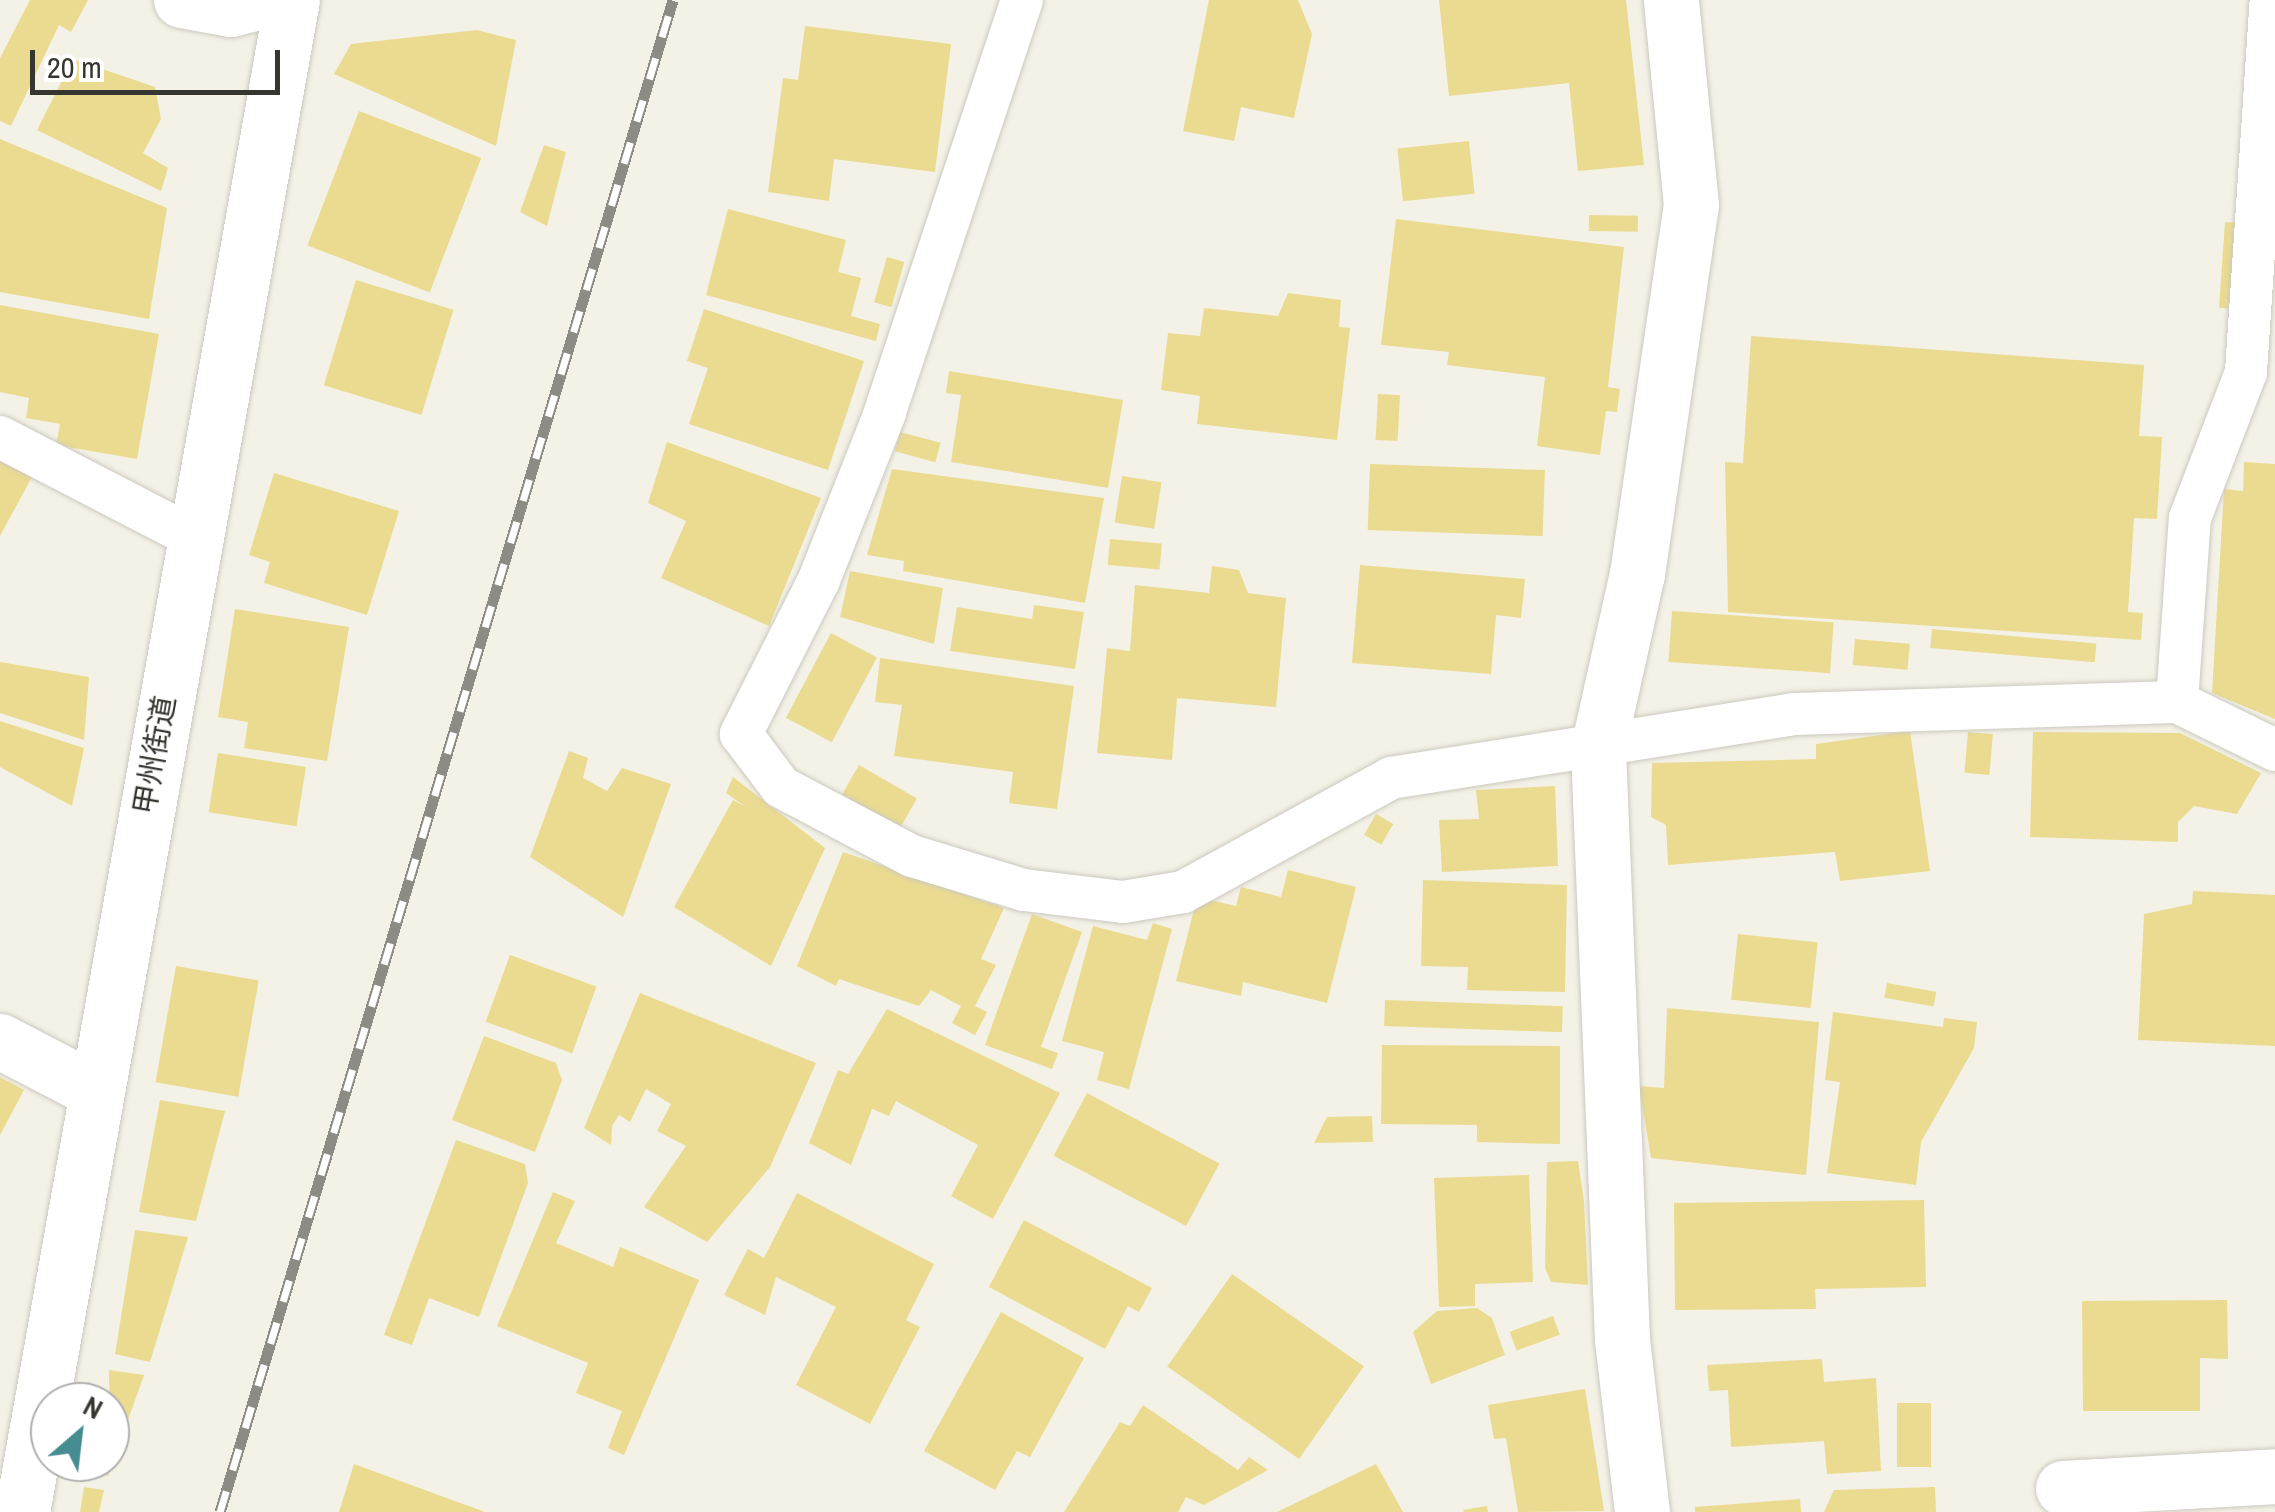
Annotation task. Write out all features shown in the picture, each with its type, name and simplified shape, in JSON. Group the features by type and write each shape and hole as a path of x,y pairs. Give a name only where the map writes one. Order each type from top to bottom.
{"main road":[{"path":"180,0 230,10 266,0"},
{"name":"甲州街道","path":"22,1512 192,536 292,0"},
{"path":"1642,1512 1622,1338 1598,748 1637,574 1690,205 1672,0"},
{"path":"0,1041 96,1091"},
{"path":"2062,1488 2275,1476"}],"lane":[{"path":"1022,0 885,413 819,580 741,734 771,774 912,856 1024,890 1123,902 1183,892 1392,778 1793,714 2177,702 2275,750"},
{"path":"2177,702 2190,518 2246,372 2271,0"},
{"path":"0,437 192,536"}],"building":[{"path":"30,0 88,0 71,32 59,25 11,126 0,121 0,58"},
{"path":"1209,0 1298,0 1312,34 1294,118 1241,107 1234,141 1183,131"},
{"path":"1439,0 1626,0 1644,165 1578,171 1569,83 1449,96"},
{"path":"805,26 951,44 935,172 834,159 829,201 768,192 783,78 798,80"},
{"path":"477,30 516,40 496,146 334,74 351,44"},
{"path":"73,59 155,87 161,119 143,153 168,168 161,191 37,130"},
{"path":"359,111 481,158 430,292 307,245"},
{"path":"0,139 167,208 149,319 0,292"},
{"path":"1469,141 1475,194 1403,201 1397,149"},
{"path":"544,145 566,152 547,226 520,212"},
{"path":"728,209 846,240 838,272 861,278 851,316 880,324 876,341 706,295"},
{"path":"1589,215 1638,216 1638,232 1589,231"},
{"path":"1396,219 1624,247 1608,387 1620,389 1617,412 1606,411 1600,455 1537,446 1545,377 1447,365 1449,352 1381,345"},
{"path":"2225,222 2239,223 2233,309 2219,308"},
{"path":"887,257 904,262 891,307 874,302"},
{"path":"356,280 454,310 421,415 324,385"},
{"path":"1288,293 1341,300 1339,327 1350,328 1337,440 1197,424 1200,396 1161,390 1168,333 1200,336 1204,308 1278,316"},
{"path":"0,305 159,334 137,459 56,445 60,424 26,418 29,398 0,392"},
{"path":"704,309 864,361 828,470 689,424 708,368 687,361"},
{"path":"1751,336 2144,365 2139,436 2162,437 2157,519 2134,518 2128,612 2143,613 2141,640 1728,612 1725,462 1743,463"},
{"path":"949,371 1123,400 1108,488 951,462 961,395 946,393"},
{"path":"1378,394 1400,395 1398,441 1376,440"},
{"path":"900,432 941,443 935,462 895,451"},
{"path":"667,442 821,498 769,626 661,578 686,521 648,503"},
{"path":"0,460 32,477 0,536"},
{"path":"2244,462 2275,464 2275,719 2212,693 2224,489 2243,491"},
{"path":"1370,464 1545,470 1543,536 1368,530"},
{"path":"892,469 1104,498 1085,603 903,571 904,561 867,555"},
{"path":"274,473 399,511 367,615 264,583 270,562 249,555"},
{"path":"1122,476 1162,482 1154,529 1115,522"},
{"path":"1110,539 1162,544 1160,569 1108,565"},
{"path":"1360,565 1525,579 1521,618 1496,615 1491,674 1352,663"},
{"path":"1212,566 1239,570 1248,593 1286,598 1276,707 1177,698 1172,760 1097,753 1107,648 1130,651 1135,585 1209,593"},
{"path":"850,571 943,588 934,644 840,617"},
{"path":"1034,605 1084,612 1075,669 950,651 957,607 1032,619"},
{"path":"235,609 349,627 327,761 244,748 248,722 218,717"},
{"path":"1672,611 1834,622 1830,673 1668,662"},
{"path":"1932,629 2096,643 2095,662 1930,648"},
{"path":"831,633 877,657 832,742 786,718"},
{"path":"1855,639 1910,644 1908,670 1853,665"},
{"path":"880,658 1074,686 1057,809 1009,803 1013,772 894,756 902,705 875,702"},
{"path":"0,662 89,677 84,740 0,713"},
{"path":"0,721 84,748 72,806 0,767"},
{"path":"1910,731 1930,871 1840,881 1835,852 1668,865 1666,825 1651,817 1652,763 1816,759 1816,744"},
{"path":"1968,732 1993,734 1989,775 1964,773"},
{"path":"2033,732 2180,733 2261,773 2237,814 2194,806 2178,822 2178,842 2030,837"},
{"path":"569,751 588,758 583,778 607,791 622,768 671,784 623,917 530,857"},
{"path":"218,753 306,767 297,826 209,812"},
{"path":"859,765 917,798 900,828 842,794"},
{"path":"733,777 825,848 771,966 674,907 733,800 746,807 726,793"},
{"path":"1555,786 1558,866 1442,872 1439,820 1479,819 1476,790"},
{"path":"1376,814 1393,824 1381,845 1364,835"},
{"path":"843,852 1004,908 981,959 996,965 975,1006 987,1012 975,1035 952,1023 961,1006 931,990 919,1006 839,979 836,986 797,966"},
{"path":"1288,870 1356,887 1327,1003 1243,982 1241,996 1176,981 1197,897 1236,906 1241,887 1281,897"},
{"path":"1423,880 1567,885 1565,992 1467,990 1468,967 1421,966"},
{"path":"2193,891 2275,895 2275,1046 2138,1040 2144,914 2192,904"},
{"path":"1032,914 1082,932 1041,1047 1058,1053 1052,1069 985,1045"},
{"path":"1153,923 1172,929 1129,1089 1097,1080 1104,1052 1062,1041 1093,926 1147,940"},
{"path":"1738,934 1818,942 1811,1008 1731,1000"},
{"path":"510,955 596,986 572,1053 486,1022"},
{"path":"176,966 259,981 238,1097 156,1082"},
{"path":"1887,983 1936,992 1934,1006 1884,998"},
{"path":"640,993 816,1063 770,1167 707,1242 644,1207 686,1146 657,1131 671,1104 646,1089 630,1122 619,1115 612,1126 611,1145 584,1128"},
{"path":"1385,1000 1563,1006 1562,1032 1384,1026"},
{"path":"1667,1008 1819,1022 1806,1175 1651,1158 1639,1086 1664,1088"},
{"path":"887,1009 1060,1093 993,1219 951,1196 978,1145 896,1101 889,1116 872,1109 851,1165 809,1143 838,1070 848,1074"},
{"path":"1833,1012 1943,1027 1944,1018 1977,1022 1974,1048 1921,1142 1916,1185 1827,1173 1840,1082 1825,1080"},
{"path":"484,1036 556,1063 562,1080 535,1152 452,1120"},
{"path":"1382,1045 1560,1046 1560,1144 1477,1142 1477,1125 1381,1124"},
{"path":"0,1077 24,1090 0,1135"},
{"path":"1087,1093 1219,1163 1186,1226 1054,1156"},
{"path":"160,1100 225,1111 196,1221 139,1212"},
{"path":"1372,1116 1373,1142 1314,1143 1327,1117"},
{"path":"456,1140 525,1164 528,1183 479,1317 429,1298 412,1345 384,1335"},
{"path":"1578,1161 1588,1285 1551,1282 1545,1268 1547,1162"},
{"path":"1529,1175 1533,1282 1475,1284 1475,1306 1439,1307 1434,1178"},
{"path":"553,1192 575,1201 556,1243 613,1267 620,1247 699,1280 624,1455 608,1448 622,1411 576,1393 588,1363 497,1326"},
{"path":"797,1193 934,1264 906,1320 920,1327 870,1424 796,1385 836,1307 776,1277 765,1315 724,1295 748,1249 764,1258"},
{"path":"1924,1200 1926,1287 1815,1289 1816,1309 1675,1310 1674,1203"},
{"path":"1024,1220 1152,1288 1139,1312 1128,1306 1105,1349 989,1287"},
{"path":"135,1230 188,1237 150,1362 115,1354"},
{"path":"1232,1274 1364,1366 1299,1459 1167,1367"},
{"path":"2227,1300 2228,1359 2200,1358 2200,1411 2083,1411 2082,1301"},
{"path":"1477,1308 1492,1318 1505,1355 1431,1384 1413,1332 1437,1311"},
{"path":"1001,1312 1084,1358 1030,1457 1017,1451 995,1490 924,1451"},
{"path":"1553,1316 1560,1335 1517,1351 1510,1332"},
{"path":"1822,1359 1824,1382 1876,1378 1881,1471 1827,1474 1824,1441 1731,1447 1728,1390 1709,1391 1707,1365"},
{"path":"109,1370 144,1375 130,1414 130,1382 109,1382"},
{"path":"1585,1389 1604,1511 1518,1512 1506,1438 1494,1439 1488,1405"},
{"path":"1897,1403 1931,1403 1931,1467 1897,1467"},
{"path":"1143,1405 1238,1470 1249,1457 1268,1470 1204,1505 1186,1497 1178,1512 1064,1512 1120,1422 1130,1426"},
{"path":"354,1464 485,1512 339,1512"},
{"path":"1376,1464 1403,1512 1277,1512"},
{"path":"84,1487 104,1490 99,1512 80,1512"},
{"path":"1935,1487 1936,1512 1824,1512 1834,1490"},
{"path":"1800,1499 1801,1512 1695,1512 1695,1507"},
{"path":"1487,1506 1488,1512 1463,1510"}],"railway":[{"path":"220,1512 673,0"}]}
